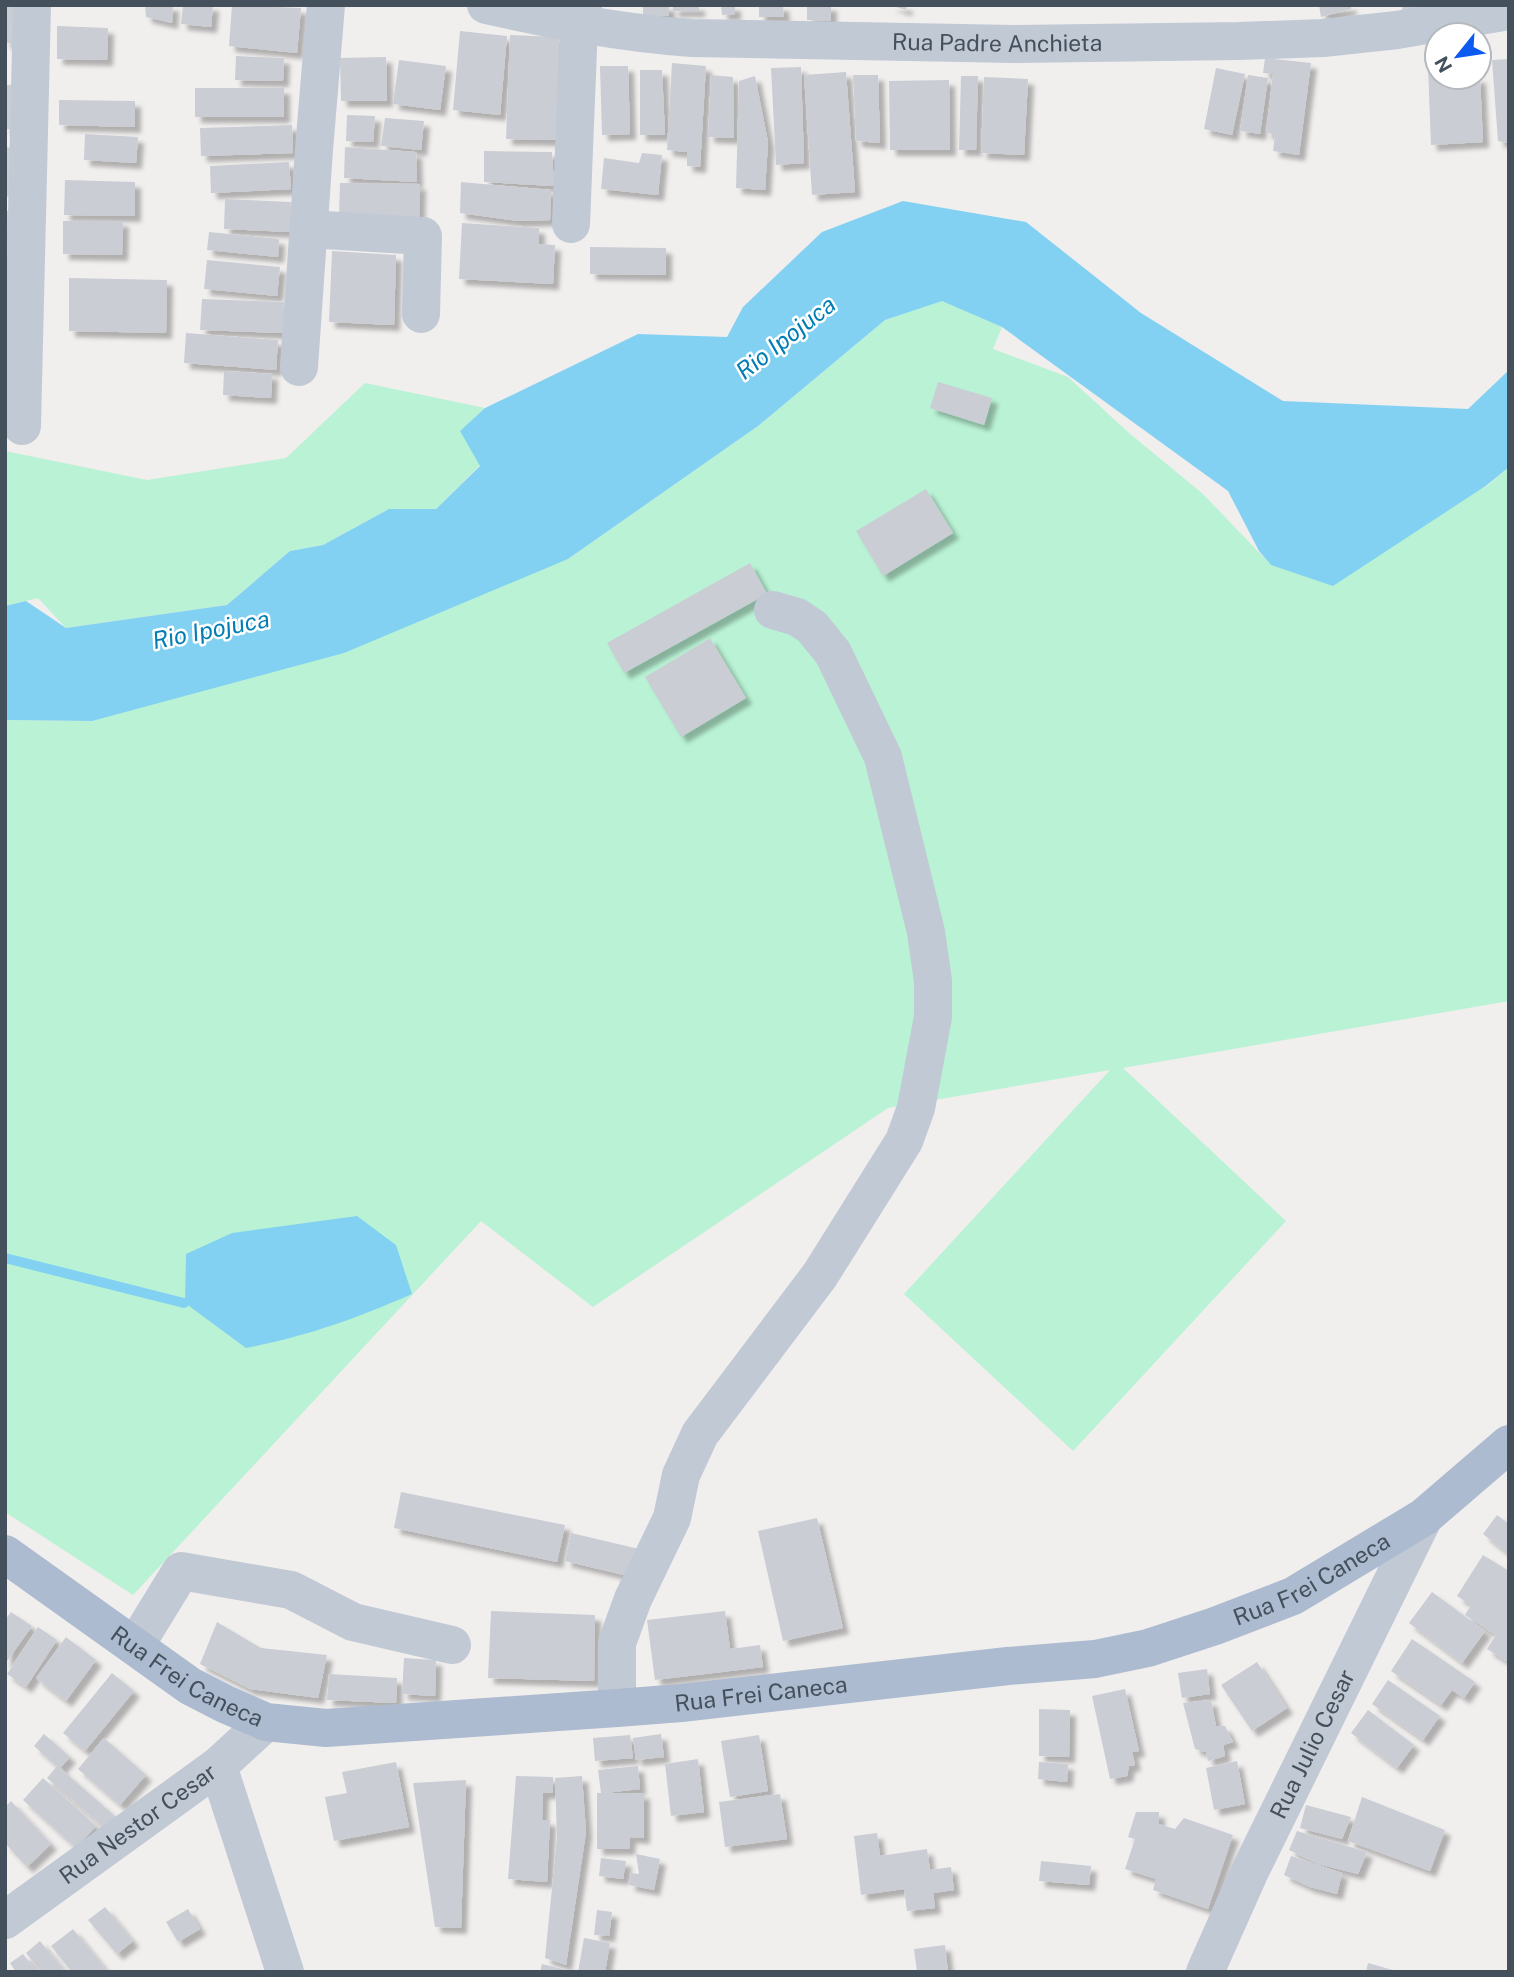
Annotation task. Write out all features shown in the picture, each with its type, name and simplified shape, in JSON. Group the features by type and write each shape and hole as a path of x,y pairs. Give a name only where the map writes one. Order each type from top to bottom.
{"main road":[{"name":"Rua Frei Caneca","path":"5,1554 190,1686 266,1722 326,1728 617,1708 1008,1666 1095,1660 1148,1648 1293,1596 1424,1517 1509,1444"}],"street":[{"path":"23,426 16,204 33,5"},
{"path":"299,367 326,5"},
{"name":"Rua Padre Anchieta","path":"486,5 581,15 641,34 705,38 1014,44 1323,38 1397,30 1509,11"},
{"path":"571,224 581,15"},
{"path":"308,229 423,236 421,314"},
{"path":"617,1708 617,1643 634,1599 672,1518 681,1475 689,1454 700,1434 820,1275 904,1141 916,1108 933,1017 933,981 926,932 883,757 834,653 812,627 797,617 773,610"},
{"name":"Rua Julio Cesar","path":"1205,1972 1250,1871 1424,1517"},
{"path":"135,1646 181,1571 291,1590 353,1622 452,1645"},
{"name":"Rua Nestor Cesar","path":"5,1920 218,1766 266,1722"},
{"path":"218,1766 285,1972"}],"green space":[{"path":"942,300 1002,327 993,349 1068,377 1129,433 1203,494 1271,565 1487,486 1509,467 1509,1001 1123,1068 1286,1221 1073,1451 904,1294 1110,1070 888,1108 593,1307 481,1221 133,1595 5,1512 5,720 92,721 568,559 758,426 885,320"},
{"path":"365,383 485,408 460,431 480,465 436,509 389,509 323,545 290,551 227,605 66,628 38,598 5,606 5,451 147,480 286,458"}],"water":[{"name":"Rio Ipojuca","path":"903,201 1026,222 1141,313 1283,401 1468,409 1509,370 1509,467 1487,485 1333,586 1271,565 1259,551 1228,491 1002,327 942,301 885,320 758,426 568,559 344,653 92,721 5,720 5,606 26,601 66,628 227,605 290,551 323,545 389,509 436,509 480,466 460,431 485,408 638,334 727,337 743,307 822,232"},
{"path":"357,1216 396,1245 412,1294 330,1326 246,1348 185,1303 186,1254 232,1233"}],"building":[{"path":"5,5 14,5 13,43 5,43"},
{"path":"145,5 173,5 172,23 146,17"},
{"path":"183,5 213,5 211,27 181,24"},
{"path":"232,5 301,8 297,53 229,46"},
{"path":"643,5 669,5 669,16 643,16"},
{"path":"673,5 699,5 699,11 673,11"},
{"path":"721,5 735,5 735,14 722,15"},
{"path":"759,5 783,5 784,17 759,17"},
{"path":"807,5 831,5 831,21 807,20"},
{"path":"889,5 907,5 906,10"},
{"path":"1319,5 1351,5 1351,9 1321,17"},
{"path":"1402,5 1431,5 1403,17"},
{"path":"57,26 108,28 107,60 57,59"},
{"path":"460,31 507,36 500,115 453,110"},
{"path":"510,35 559,37 556,140 506,139"},
{"path":"236,56 284,58 283,81 235,80"},
{"path":"386,57 387,101 341,101 340,58"},
{"path":"1265,58 1311,63 1299,155 1273,151 1275,134 1266,133 1273,74 1263,73"},
{"path":"1509,59 1509,143 1498,141 1493,60"},
{"path":"399,60 446,66 440,110 393,104"},
{"path":"672,63 706,66 700,167 687,166 687,152 667,150"},
{"path":"600,66 628,66 630,134 602,135"},
{"path":"801,67 804,163 776,165 771,68"},
{"path":"1216,68 1245,74 1232,135 1204,129"},
{"path":"640,70 662,70 665,135 640,135"},
{"path":"846,72 855,192 812,195 804,75"},
{"path":"711,75 733,77 734,138 708,137"},
{"path":"853,75 878,75 880,143 856,141"},
{"path":"1248,75 1268,78 1260,134 1240,131"},
{"path":"755,76 768,142 765,190 736,188 739,81"},
{"path":"961,76 978,76 976,150 959,150"},
{"path":"984,77 1028,79 1024,155 981,153"},
{"path":"949,80 950,150 890,150 889,81"},
{"path":"5,85 14,85 12,129 5,129"},
{"path":"195,88 284,88 284,117 195,117"},
{"path":"1429,91 1481,91 1483,142 1431,145"},
{"path":"59,100 135,101 135,127 59,125"},
{"path":"347,115 375,116 373,142 346,141"},
{"path":"385,118 424,121 421,150 381,146"},
{"path":"292,125 293,153 201,156 200,128"},
{"path":"85,134 138,137 136,163 84,160"},
{"path":"5,147 12,148 9,197 5,196"},
{"path":"345,147 416,152 417,182 344,178"},
{"path":"484,151 552,152 554,186 484,182"},
{"path":"642,153 662,155 658,195 601,189 604,158 639,163"},
{"path":"289,162 291,189 211,193 210,166"},
{"path":"65,180 135,182 135,216 64,215"},
{"path":"461,182 551,190 550,220 518,221 460,213"},
{"path":"340,183 420,184 419,218 339,217"},
{"path":"225,199 291,202 290,232 224,229"},
{"path":"5,211 13,211 11,247 5,246"},
{"path":"63,221 123,221 122,255 63,254"},
{"path":"462,223 539,228 539,244 555,245 553,284 459,279"},
{"path":"209,232 279,239 278,257 207,250"},
{"path":"590,247 666,248 666,275 590,274"},
{"path":"332,251 396,255 394,325 329,322"},
{"path":"207,260 280,267 277,296 204,289"},
{"path":"69,278 167,280 166,333 69,331"},
{"path":"202,299 284,302 283,333 200,330"},
{"path":"186,333 278,340 276,370 184,363"},
{"path":"224,371 272,374 271,398 223,395"},
{"path":"938,382 992,398 984,425 930,408"},
{"path":"926,489 953,533 883,576 856,531"},
{"path":"750,563 767,594 624,673 607,643"},
{"path":"710,638 746,698 681,737 645,677"},
{"path":"401,1492 565,1525 557,1562 394,1528"},
{"path":"1497,1515 1509,1524 1507,1553 1483,1534"},
{"path":"817,1518 843,1628 783,1641 758,1531"},
{"path":"571,1533 639,1549 632,1577 565,1561"},
{"path":"1483,1555 1509,1571 1509,1663 1487,1649 1496,1635 1465,1615 1471,1605 1457,1596"},
{"path":"1432,1592 1485,1631 1462,1663 1409,1623"},
{"path":"491,1611 595,1615 594,1681 488,1678"},
{"path":"725,1611 730,1649 760,1645 763,1667 655,1680 647,1620"},
{"path":"11,1612 32,1626 5,1664 5,1620"},
{"path":"217,1622 261,1648 327,1655 318,1698 250,1689 200,1664"},
{"path":"38,1627 57,1640 26,1687 7,1674"},
{"path":"66,1637 96,1660 66,1701 36,1678"},
{"path":"1412,1639 1475,1682 1464,1698 1452,1690 1441,1705 1391,1671"},
{"path":"404,1658 436,1660 435,1696 402,1694"},
{"path":"1257,1662 1287,1708 1252,1731 1221,1685"},
{"path":"1207,1669 1210,1694 1182,1698 1178,1673"},
{"path":"112,1673 134,1691 85,1751 63,1733"},
{"path":"329,1674 397,1678 396,1703 327,1700"},
{"path":"1388,1680 1440,1716 1423,1740 1372,1704"},
{"path":"1125,1689 1139,1751 1132,1752 1135,1765 1129,1766 1127,1776 1110,1779 1092,1696"},
{"path":"1211,1700 1216,1726 1225,1726 1233,1742 1223,1745 1225,1756 1208,1761 1206,1752 1195,1749 1183,1703"},
{"path":"1039,1709 1070,1710 1069,1757 1039,1756"},
{"path":"1368,1710 1414,1745 1397,1768 1351,1733"},
{"path":"44,1734 70,1757 60,1768 117,1818 107,1830 47,1778 57,1766 34,1746"},
{"path":"661,1734 664,1757 636,1760 633,1738"},
{"path":"630,1735 633,1758 595,1761 593,1738"},
{"path":"759,1735 768,1791 730,1797 721,1741"},
{"path":"104,1738 146,1775 120,1805 78,1769"},
{"path":"698,1759 704,1812 671,1816 665,1764"},
{"path":"1237,1761 1245,1804 1214,1810 1206,1768"},
{"path":"396,1762 409,1827 334,1841 325,1797 347,1793 342,1772"},
{"path":"1039,1762 1068,1764 1067,1782 1038,1779"},
{"path":"638,1766 640,1789 605,1793 644,1793 644,1838 630,1837 629,1849 597,1849 597,1793 601,1793 598,1770"},
{"path":"516,1776 553,1777 553,1793 543,1793 542,1820 550,1820 547,1882 508,1879"},
{"path":"582,1776 586,1832 566,1965 545,1958 557,1838 555,1778"},
{"path":"43,1778 96,1826 76,1848 23,1800"},
{"path":"466,1780 461,1928 435,1927 413,1783"},
{"path":"780,1794 787,1839 725,1847 719,1802"},
{"path":"1362,1797 1445,1830 1430,1871 1348,1841"},
{"path":"11,1801 51,1844 27,1867 5,1843 5,1807"},
{"path":"1306,1805 1351,1817 1342,1839 1300,1828"},
{"path":"1136,1812 1159,1812 1159,1824 1175,1829 1184,1818 1233,1835 1208,1909 1153,1890 1156,1879 1125,1869 1135,1839 1128,1837"},
{"path":"1297,1831 1367,1852 1358,1874 1318,1864 1289,1850"},
{"path":"877,1833 880,1856 927,1849 930,1870 951,1867 954,1890 933,1893 935,1908 907,1911 904,1889 861,1895 854,1836"},
{"path":"636,1854 660,1859 654,1890 629,1885 631,1873 639,1874"},
{"path":"1291,1856 1342,1873 1337,1894 1310,1887 1284,1875"},
{"path":"601,1858 626,1861 623,1879 599,1876"},
{"path":"1041,1861 1091,1866 1089,1885 1039,1881"},
{"path":"105,1907 133,1941 117,1954 88,1920"},
{"path":"188,1909 200,1929 178,1942 166,1922"},
{"path":"597,1910 612,1912 609,1936 594,1935"},
{"path":"73,1929 108,1972 72,1972 51,1946"},
{"path":"584,1938 610,1943 605,1972 578,1972"},
{"path":"40,1941 65,1972 41,1972 26,1953"},
{"path":"945,1945 948,1972 917,1972 914,1949"},
{"path":"23,1954 37,1972 16,1972 10,1963"},
{"path":"1368,1963 1396,1971 1396,1972 1366,1972"},
{"path":"542,1964 570,1971 570,1972 540,1972"}],"waterway":[{"path":"5,1258 184,1303"}]}
